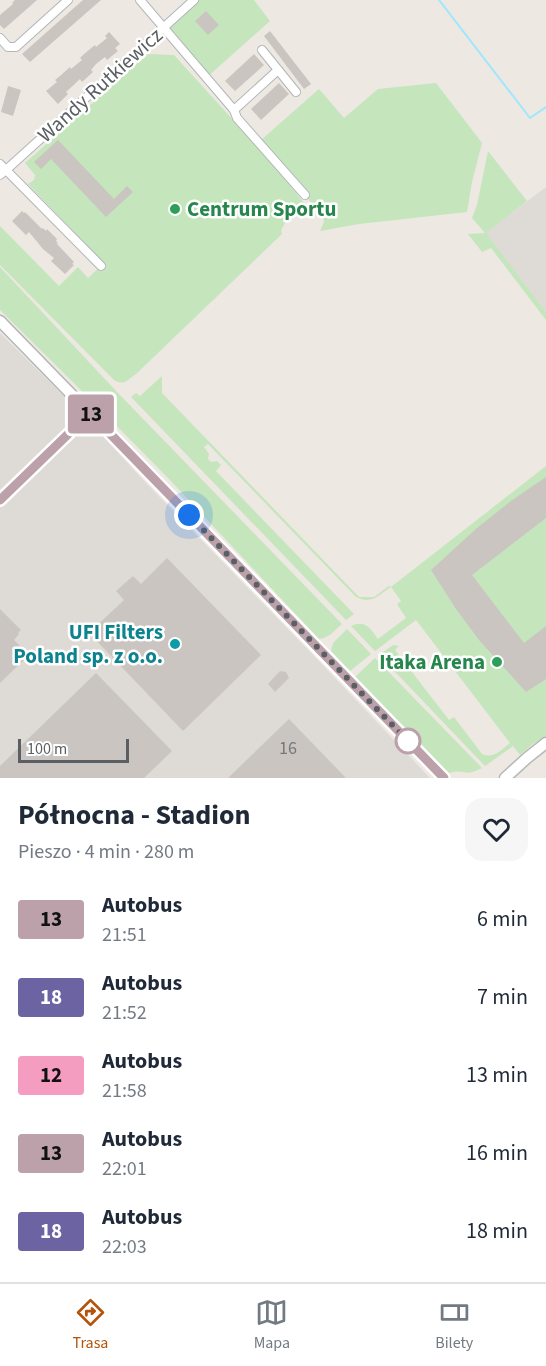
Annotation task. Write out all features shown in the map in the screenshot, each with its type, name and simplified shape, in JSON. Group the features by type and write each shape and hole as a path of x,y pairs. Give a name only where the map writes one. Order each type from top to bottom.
{"street":[{"path":"0,38 8,47 16,47 68,0"},
{"path":"140,0 234,111 237,118 305,195"},
{"name":"Wandy Rutkiewicz","path":"101,266 2,169 194,0"},
{"path":"262,50 296,92"},
{"path":"234,111 278,70"},
{"path":"0,321 444,778"},
{"path":"0,500 90,413"},
{"path":"506,778 526,758 546,743"}],"shaded area":[{"path":"546,187 546,312 485,233"},
{"path":"0,333 85,417 430,778 0,778"}],"green space":[{"path":"194,0 254,0 270,21 206,78 163,28"},
{"name":"Centrum Sportu","path":"148,54 174,55 273,164 304,203 289,216 281,230 282,234 136,374 126,382 121,382 114,380 0,265 0,226 59,286 78,267 88,278 104,263 28,184 34,180 35,175 25,163"},
{"name":"Centrum Sportu","path":"436,83 482,143 467,212 359,224 320,231 324,222 323,217 260,141 319,89 344,118 378,89"},
{"path":"488,151 527,201 486,233 546,312 546,320 491,248 482,252 468,234 485,233 472,218 477,205"},
{"path":"0,267 117,392 342,624 329,635 319,639 168,478 0,310"},
{"path":"162,376 162,393 359,597 374,597 389,586 391,587 371,599 356,597 208,444 204,447 209,454 208,459 211,462 217,461 221,465 216,471 354,614 346,620 131,397 136,393 140,396"},
{"name":"Itaka Arena","path":"546,466 546,736 520,755 513,746 485,766 379,655 393,645 399,646 395,650 449,720 454,717 482,754 494,755 510,743 416,620 375,651 351,626 364,624 378,639 406,618 397,604 401,601 391,587"},
{"path":"347,629 371,654 350,671 331,651 333,643"},
{"path":"375,658 482,768 468,773 449,773 355,677"}],"building":[{"path":"15,0 37,0 4,29 0,25 0,15"},
{"path":"83,0 101,0 30,62 22,54"},
{"path":"206,11 219,25 208,35 195,21"},
{"path":"270,31 311,84 304,89 264,36"},
{"path":"109,32 120,44 115,48 118,51 107,60 105,57 96,64 91,70 93,72 82,82 80,79 66,92 68,94 58,104 46,91 70,67 71,69 82,60 80,58 84,54 107,38 105,36"},
{"path":"254,54 264,65 235,91 225,81"},
{"path":"279,83 289,94 261,120 251,109"},
{"path":"8,86 21,90 13,116 1,112"},
{"path":"58,140 114,199 127,186 133,192 106,217 51,159 41,169 34,162"},
{"path":"22,211 42,229 46,231 47,229 74,262 65,274 51,261 54,258 29,232 26,235 12,221"},
{"path":"546,477 546,518 472,575 524,643 546,626 546,679 526,692 479,640 431,570 477,528"},
{"name":"UFI Filters Poland sp. z o.o.","path":"167,558 261,655 183,731 89,633 124,600 116,591 133,576 141,584"},
{"path":"0,609 21,630 14,640 29,655 0,683"},
{"path":"280,671 286,672 289,678 275,692 268,684"},
{"path":"96,673 172,751 144,778 0,778 0,766"},
{"path":"289,719 346,778 228,778"}],"waterway":[{"path":"439,0 530,118 546,107"}],"bus line":[{"name":"13","path":"0,500 90,413 444,778"}],"place":[{"name":"Centrum Sportu","path":"175,209"},
{"name":"UFI Filters Poland sp. z o.o.","path":"175,644"},
{"name":"Itaka Arena","path":"497,662"}],"route":[{"path":"189,515 408,741"}]}
